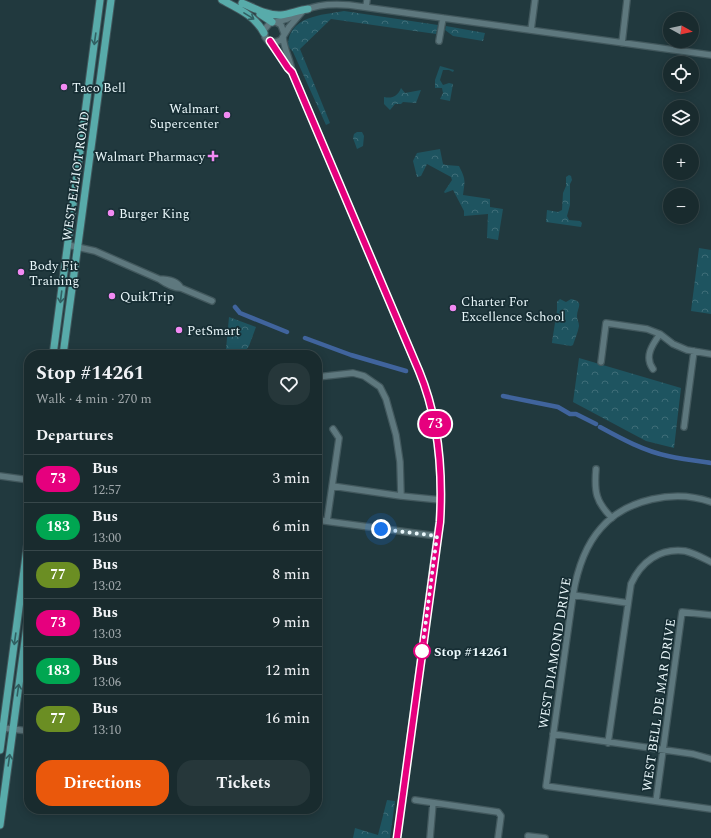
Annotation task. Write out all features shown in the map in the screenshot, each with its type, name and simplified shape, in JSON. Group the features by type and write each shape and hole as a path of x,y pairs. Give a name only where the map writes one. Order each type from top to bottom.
{"main road":[{"name":"WEST ELLIOT ROAD","path":"54,350 100,0"},
{"name":"WEST ELLIOT ROAD","path":"64,350 111,0"},
{"path":"222,0 253,18 260,24 264,33"},
{"path":"240,2 268,14 275,15 287,14 297,10 305,10"},
{"path":"240,2 274,22"},
{"path":"91,70 95,78 92,102 96,109"},
{"path":"86,109 91,116 88,136 92,144"},
{"path":"0,750 24,570"},
{"path":"0,825 24,648"}],"street":[{"path":"366,7 367,0"},
{"path":"531,30 535,0"},
{"path":"622,43 626,0"},
{"path":"397,838 441,500 441,471 438,440 431,408 420,373 292,72 265,36 265,27 274,22 287,19 305,10 337,4 711,55"},
{"path":"270,41 279,42 305,10"},
{"path":"439,41 443,18"},
{"path":"274,22 281,25 284,35 284,47 292,66 292,72"},
{"path":"68,245 95,251 176,288 181,288 212,301"},
{"path":"601,362 606,323 647,329 660,334 673,344 687,350 711,354"},
{"path":"653,369 649,364 649,354 651,347 660,334"},
{"path":"684,427 694,351"},
{"path":"322,376 353,373 364,376 380,387 386,399 396,435 400,462 401,496"},
{"path":"327,521 339,438 334,429"},
{"path":"596,469 595,491 603,509 612,518"},
{"path":"0,476 24,479"},
{"path":"332,486 441,500"},
{"name":"WEST DIAMOND DRIVE","path":"656,801 546,786 576,577 584,555 601,528 625,509 661,497 680,497 711,502"},
{"path":"322,520 437,536"},
{"path":"608,743 631,584 637,571 646,562 659,554 673,551 686,552 711,562"},
{"path":"573,595 628,603"},
{"name":"WEST BELL DE MAR DRIVE","path":"656,801 682,612 711,615"},
{"path":"3,728 24,730"},
{"path":"553,734 693,754 711,759"},
{"path":"415,800 498,812 501,816 498,838"},
{"path":"656,801 711,809"},
{"path":"433,803 430,837 436,838"},
{"path":"528,836 545,838"}],"green space":[{"path":"344,11 438,25 436,34 331,19 300,49 330,123 326,125 293,52 288,46 290,36 294,28 300,23 317,16"},
{"path":"446,26 485,33 483,41 453,36 445,30"},
{"path":"440,66 454,70 453,72 443,70 440,80 443,85 449,83 453,84 450,101 440,99 443,93 442,88 435,88 435,80"},
{"path":"401,88 405,93 421,90 416,103 403,102 401,104 395,104 390,110 384,104 384,97 390,98 394,96"},
{"path":"357,132 362,132 364,136 363,146 357,149 353,138 354,134"},
{"path":"440,149 443,164 459,166 463,174 463,195 490,199 490,207 503,209 498,240 487,238 488,214 464,216 464,211 453,190 444,192 452,180 451,177 427,164 421,176 417,177 413,161 417,153"},
{"path":"569,175 571,176 572,180 570,184 570,205 567,216 569,220 580,221 582,223 581,227 546,222 547,210 558,212 562,210 566,177"},
{"path":"699,248 711,250 711,314 691,311"},
{"path":"560,299 566,302 571,299 579,303 577,316 579,326 573,345 571,346 552,343 557,302"},
{"path":"229,317 256,327 246,350 226,349"},
{"path":"579,358 681,388 674,448 646,441 573,402"},
{"path":"387,800 395,801 390,838 353,838 355,828 378,835"}],"waterway":[{"path":"235,307 240,313 287,332"},
{"path":"305,338 351,355 406,371"},
{"path":"503,396 558,407 570,414 576,414 596,424"},
{"path":"600,427 642,448 659,454 711,463"}],"bus line":[{"name":"73","path":"270,41 292,72 419,371 429,401 438,440 441,477 440,522 397,838"}],"place":[{"name":"Taco Bell","path":"64,87"},
{"name":"Walmart Supercenter","path":"227,115"},
{"name":"Walmart Pharmacy","path":"213,156"},
{"name":"Burger King","path":"111,213"},
{"name":"Body Fit Training","path":"21,272"},
{"name":"QuikTrip","path":"112,296"},
{"name":"Charter For Excellence School","path":"453,308"},
{"name":"PetSmart","path":"179,330"},
{"name":"Stop #14261","path":"422,651"}],"route":[{"path":"381,529 437,536 422,651"}]}
